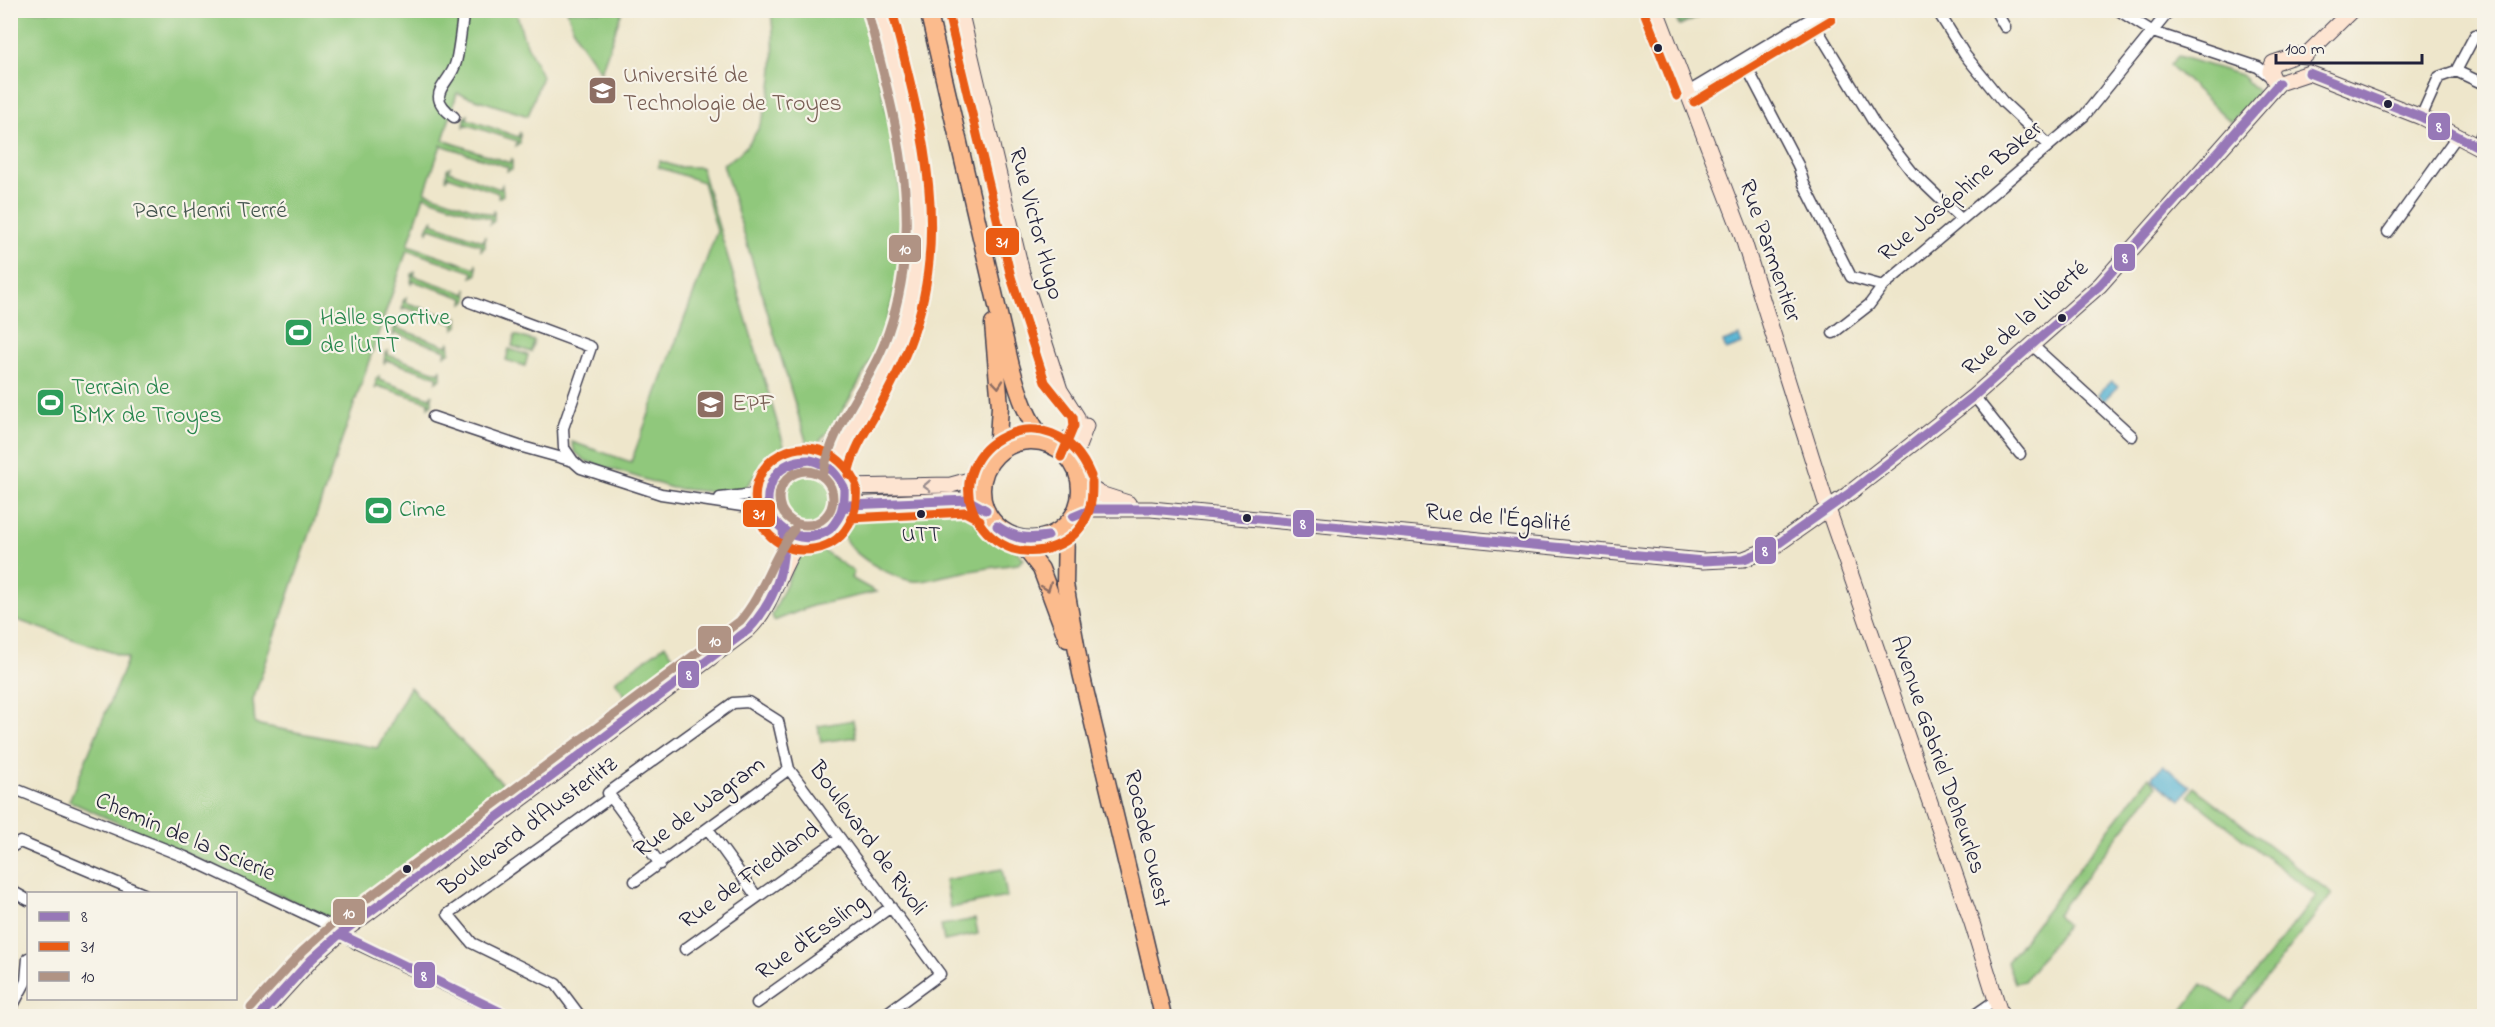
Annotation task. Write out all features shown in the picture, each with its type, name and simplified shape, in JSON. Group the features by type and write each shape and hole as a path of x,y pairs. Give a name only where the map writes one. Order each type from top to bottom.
{"main road":[{"path":"928,10 1023,406 1034,428 1049,444 1072,462 1080,481 1078,506 1069,521 1043,538 1017,538 995,524 986,510 982,487 984,476 997,454 1000,406 987,263"},
{"path":"997,454 1020,442 1049,444"},
{"name":"Rocade Ouest","path":"1069,521 1065,584 1081,673 1163,1017"},
{"name":"Rocade Ouest","path":"1017,538 1041,569 1081,673"}],"street":[{"path":"454,117 441,105 439,95 443,83 455,67 464,10"},
{"path":"836,473 839,456 894,349 906,317 918,244 919,194 914,157 880,10"},
{"name":"Rue Victor Hugo","path":"960,10 1022,273 1060,390 1077,417 1078,424 1072,436 1049,444"},
{"name":"Rue Parmentier","path":"1656,10 1741,232 1828,510"},
{"path":"1688,92 1825,10"},
{"path":"1937,10 1965,55 2003,102 2049,145"},
{"path":"1995,10 2005,27"},
{"path":"2118,10 2153,32 2270,73 2309,73 2421,117 2481,148 2484,128"},
{"name":"Rue Joséphine Baker","path":"1743,60 1798,165 1804,184 1851,277 1882,286 2084,116 2170,10"},
{"path":"2305,56 2352,10"},
{"path":"1811,19 1876,126 1913,173 1961,219"},
{"path":"2421,117 2439,77 2456,71 2475,34"},
{"path":"2270,73 2297,55 2305,56"},
{"path":"2305,56 2309,73"},
{"path":"2456,71 2484,84"},
{"name":"Rue de la Liberté","path":"1828,510 1974,396 2100,285 2270,73"},
{"path":"2388,232 2457,136"},
{"path":"1833,333 1869,305 1882,286"},
{"path":"470,302 591,347 563,428 564,448 581,468 647,489 698,501 754,506 768,510 783,530 803,538 827,532 836,524 844,509 849,505 968,500 986,510"},
{"path":"2031,344 2132,436"},
{"name":"Rue Victor Hugo","path":"1056,377 1084,411 1087,422 1072,462"},
{"path":"816,460 830,450 879,379"},
{"path":"1974,396 2020,454"},
{"path":"433,417 519,446 573,461"},
{"path":"698,501 754,494 769,486 784,466 800,459 816,460 836,473 844,487 844,509"},
{"path":"844,487 951,485 984,476"},
{"path":"1080,481 1100,494 1151,509"},
{"path":"768,510 769,486"},
{"path":"1069,521 1092,509 1151,509"},
{"name":"Rue de l'Égalité","path":"1151,509 1723,561 1744,559 1772,548 1828,510"},
{"name":"Avenue Gabriel Deheurles","path":"1828,510 2001,1017"},
{"path":"774,591 783,551 783,530"},
{"path":"260,1017 312,959 340,934 748,630 767,608 803,538"},
{"name":"Boulevard d'Austerlitz","path":"580,1017 556,984 472,943 448,914 611,797 608,793 733,703 748,702 778,721"},
{"name":"Boulevard de Rivoli","path":"778,721 789,769 940,974 883,1017"},
{"name":"Rue de Wagram","path":"635,881 789,769"},
{"name":"Chemin de la Scierie","path":"10,787 185,857 331,926 340,934 509,1017"},
{"path":"611,797 660,864"},
{"path":"708,829 757,897"},
{"name":"Rue de Friedland","path":"685,949 840,838"},
{"path":"10,849 20,842 139,892"},
{"path":"10,890 27,899"},
{"name":"Rue d'Essling","path":"757,1002 891,907"},
{"path":"10,1011 26,981 27,970"},
{"path":"1973,1017 1996,1000"}],"green space":[{"path":"1671,10 1712,11 1680,26"},
{"name":"Parc Henri Terré","path":"10,11 516,11 523,36 542,76 528,116 457,93 443,140 510,163 512,158 512,169 507,171 508,167 441,145 425,192 492,215 494,210 494,221 490,224 491,219 424,196 408,245 475,268 476,263 477,274 472,277 473,272 407,250 253,700 255,724 377,748 410,687 513,795 344,924 69,801 128,658 11,618"},
{"path":"567,11 622,11 601,72 577,38"},
{"path":"771,11 863,11 886,109 895,155 900,200 901,246 895,291 881,338 843,409 827,433 815,445 807,444 723,164 741,152 754,136 763,118 772,75"},
{"path":"2178,56 2241,75 2259,93 2231,122 2170,65"},
{"path":"468,115 467,119 518,137 520,132 520,143 516,146 517,141 465,124 464,128 465,117"},
{"name":"EPF","path":"660,161 677,167 701,167 785,449 770,458 744,489 713,492 672,488 586,461 575,452 572,442 631,462 717,231 703,182 658,167"},
{"path":"450,167 449,171 500,189 502,185 503,195 498,198 499,193 448,176 446,180 447,169"},
{"path":"433,219 432,223 483,241 485,236 485,247 481,250 482,245 430,228 428,232 427,228"},
{"path":"415,272 414,276 466,294 467,289 468,300 463,303 464,298 413,281 411,285 412,274"},
{"path":"406,298 405,302 456,320 458,316 458,326 454,329 455,324 403,307 402,311 403,301"},
{"path":"397,324 396,328 447,346 449,342 450,352 445,355 446,350 395,333 393,337 394,326"},
{"path":"515,335 534,341 531,352 512,346"},
{"path":"509,349 528,355 525,366 506,360"},
{"path":"388,351 388,355 439,373 441,369 441,379 436,382 438,377 386,360 384,364 385,353"},
{"path":"379,376 379,380 430,398 432,394 432,404 428,407 429,402 377,386 375,389 376,379"},
{"path":"800,467 812,467 829,476 836,487 838,499 836,511 829,522 812,531 800,531 788,526 779,517 774,505 774,493 779,481 788,472"},
{"path":"960,508 975,512 998,540 1015,549 1024,559 1018,564 913,581 872,564 848,544 843,532 846,522 858,512"},
{"path":"817,546 854,572 851,578 876,592 812,606 774,621 772,615 803,547"},
{"path":"665,645 677,662 627,698 615,681"},
{"path":"853,720 856,737 821,742 818,726"},
{"path":"2149,777 2157,786 2057,914 2066,925 2064,929 2024,981 2015,983 2007,962"},
{"path":"2194,787 2332,894 2236,1016 2178,1016 2202,984 2232,1002 2316,896 2189,796"},
{"path":"1002,869 1007,897 950,908 945,880"},
{"path":"975,919 978,934 944,941 941,925"}],"water":[{"path":"1739,336 1742,344 1726,350 1723,342"},
{"path":"2111,381 2118,387 2104,401 2098,394"},
{"path":"2163,765 2190,786 2181,800 2152,777"}],"transit line":[{"name":"31","path":"848,475 863,435 903,361 910,343 923,301 929,260 931,218 928,176 913,93 892,10"},
{"name":"10","path":"824,471 834,438 884,344 897,301 905,260 904,178 898,137 868,13"},
{"name":"31","path":"948,13 1011,277 1045,382 1073,417 1074,426 1061,457"},
{"name":"31","path":"1645,14 1677,96"},
{"name":"31","path":"1694,102 1831,20"},
{"name":"8","path":"2309,73 2421,117 2484,150"},
{"name":"8","path":"1073,517 1092,509 1151,509 1703,561 1744,559 1772,548 1847,495 1974,396 2100,285 2279,83"},
{"name":"31","path":"1091,476 1074,448 1052,434 1028,430 1005,436 986,449 973,468 969,491 976,517 991,536 1001,544 1013,549 1034,551 1045,550 1065,541 1081,527 1089,509 1092,482"},
{"name":"31","path":"855,481 839,461 820,450 800,448 782,454 767,465 757,482 756,504 764,528 775,540 797,550 816,549 837,539 851,522 856,486"},
{"name":"8","path":"768,510 769,490 776,474 790,463 810,460"},
{"name":"8","path":"768,510 769,489 776,474 790,465 810,460"},
{"name":"8","path":"810,460 830,469 844,487"},
{"name":"8","path":"810,460 830,469 844,487"},
{"name":"10","path":"801,471 811,471 821,475 829,483 833,498 829,513 821,521 811,525 801,525 791,521 783,513 779,503 779,493 783,483 791,475 801,471"},
{"name":"8","path":"830,529 842,510 844,487"},
{"name":"8","path":"830,529 842,510 844,487"},
{"name":"8","path":"844,509 849,505 968,500 986,510"},
{"name":"8","path":"768,510 780,527 794,535 810,535 830,529"},
{"name":"8","path":"768,510 773,519 794,536 812,537 830,529"},
{"name":"31","path":"851,518 965,512 980,520"},
{"name":"8","path":"997,526 1021,537 1048,536"},
{"name":"8","path":"997,526 1021,538 1034,539 1048,536"},
{"name":"8","path":"260,1016 312,959 340,934 748,630 765,608 777,584 783,558 783,530"},
{"name":"10","path":"251,1008 303,951 333,924 740,621 794,530"},
{"name":"8","path":"340,934 509,1016"}],"place":[{"name":"Université de Technologie de Troyes","path":"602,90"},
{"name":"Halle sportive de l'UTT","path":"299,332"},
{"name":"Terrain de BMX de Troyes","path":"50,402"},
{"name":"EPF","path":"711,404"},
{"name":"Cime","path":"378,510"},
{"name":"UTT","path":"921,514"}]}
